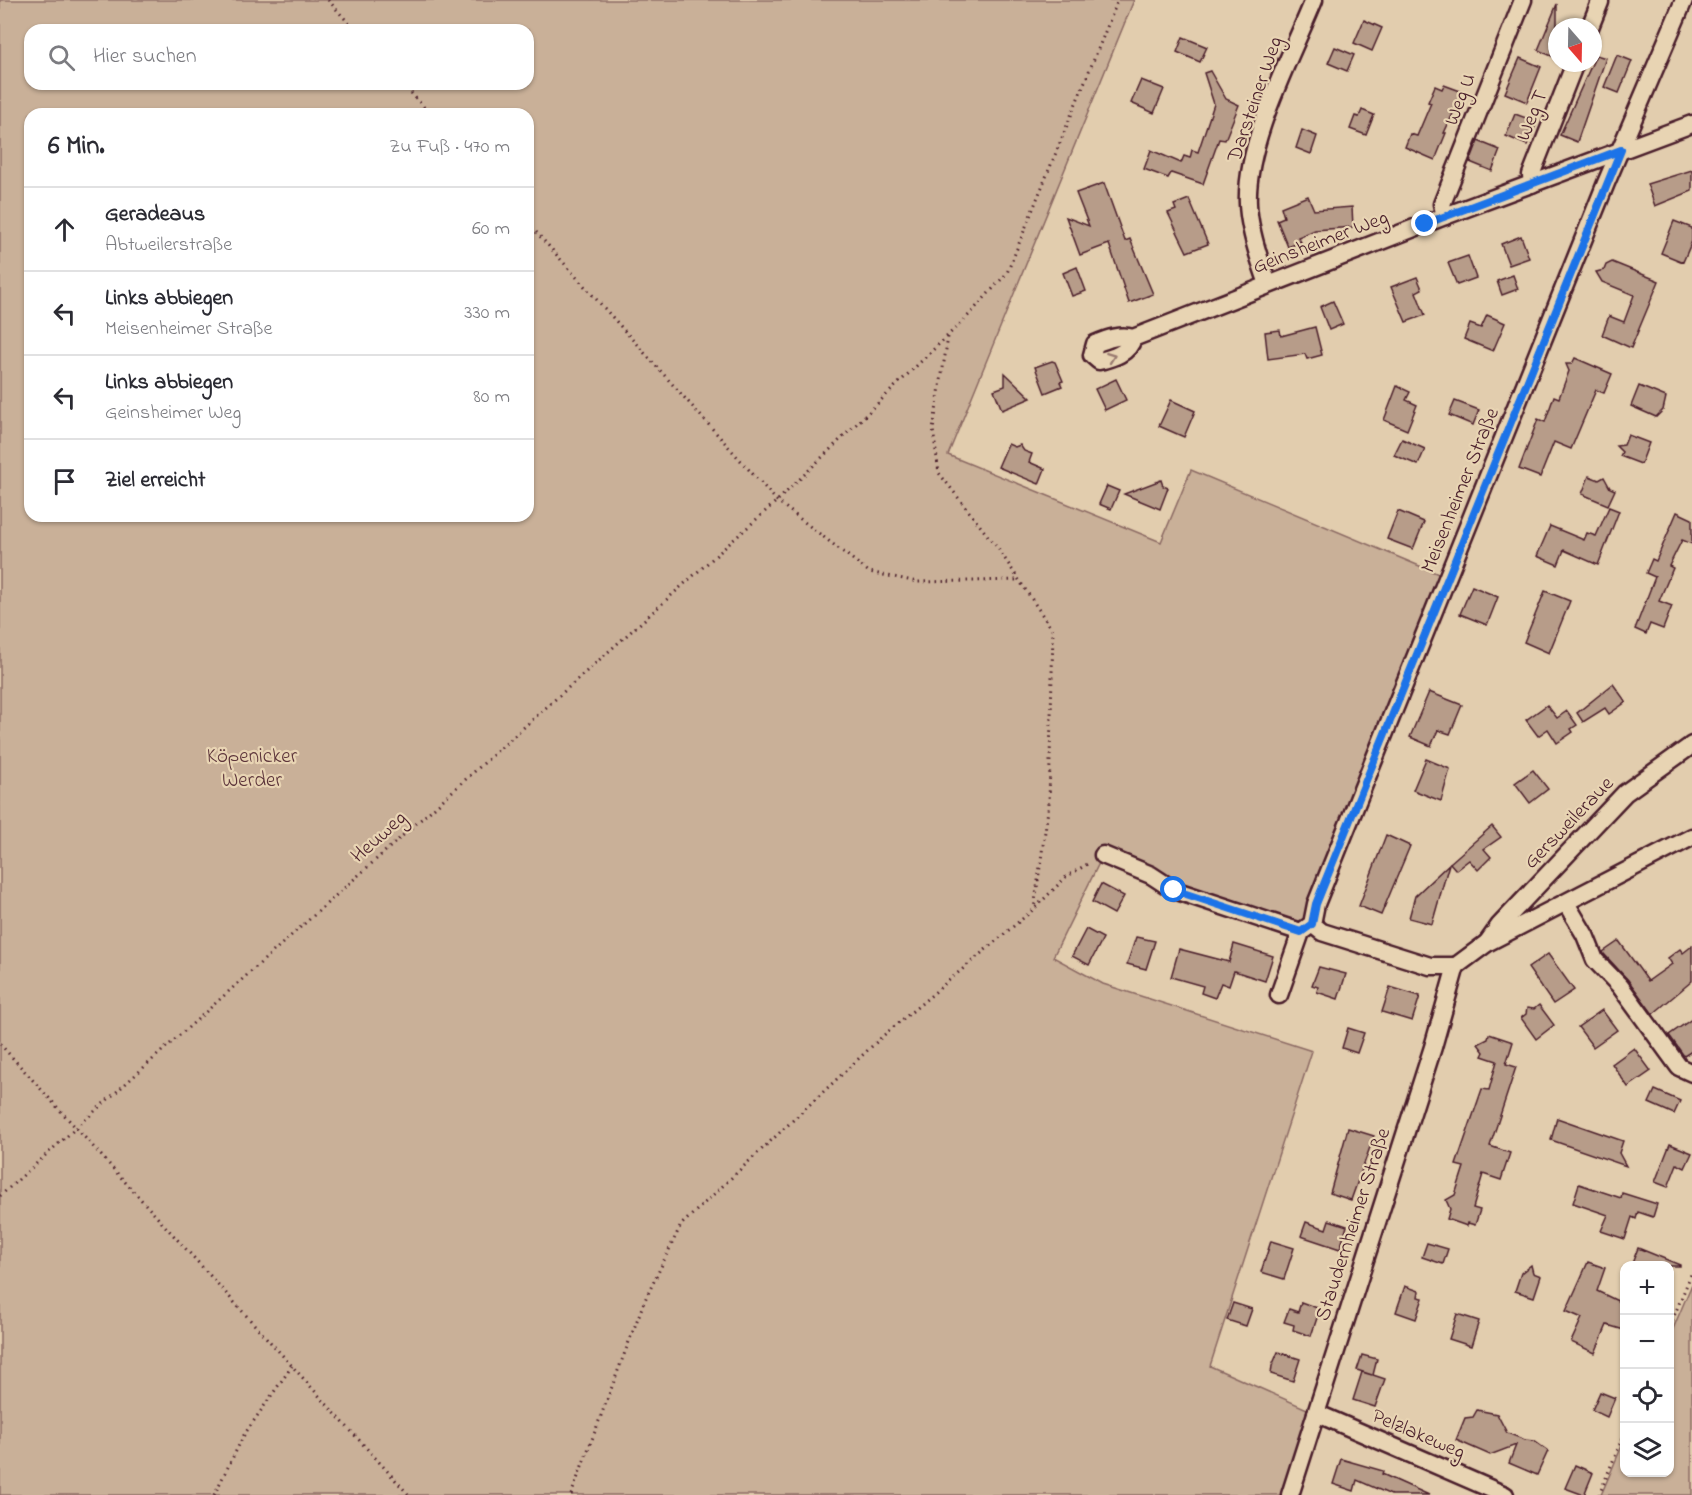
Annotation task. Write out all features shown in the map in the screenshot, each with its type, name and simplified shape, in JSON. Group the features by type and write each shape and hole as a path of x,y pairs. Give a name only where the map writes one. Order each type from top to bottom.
{"street":[{"name":"Darsteiner Weg","path":"1268,284 1248,206 1249,181 1255,148 1269,109 1314,0"},
{"name":"Weg U","path":"1445,216 1442,204 1523,0"},
{"name":"Meisenheimer Straße","path":"1279,995 1621,150 1684,0"},
{"path":"1594,18 1600,2"},
{"name":"Weg T","path":"1532,184 1531,175 1571,72"},
{"name":"Geinsheimer Weg","path":"1133,338 1445,216 1692,124"},
{"name":"Gersweileraue","path":"1488,943 1499,926 1626,793 1692,744"},
{"name":"Gersweileraue","path":"1456,966 1488,943 1692,837"},
{"path":"1103,855 1151,875 1174,890 1322,932 1430,966 1456,966"},
{"path":"1566,903 1585,935 1595,960 1620,986 1679,1067 1692,1073"},
{"name":"Staudernheimer Straße","path":"1290,1495 1437,1036 1456,966"},
{"name":"Pelzlakeweg","path":"1316,1413 1505,1495"}],"path":[{"path":"328,0 349,24"},
{"name":"Heuweg","path":"0,1196 75,1126 777,501 948,335 1007,273 1118,0"},
{"path":"408,90 425,108"},
{"path":"534,230 777,501 868,572 918,582 1020,580"},
{"path":"948,335 933,430 939,472 999,550 1053,631 1049,803 1034,909"},
{"path":"571,1495 644,1302 681,1225 884,1035 1034,909 1066,877 1103,855"},
{"path":"0,1044 409,1495"},
{"path":"1674,1316 1692,1272"},
{"path":"214,1495 244,1435 292,1366"},
{"path":"1599,1495 1620,1444"}],"green space":[{"name":"Köpenicker Werder","path":"0,0 1134,0 948,455 1161,542 1191,470 1448,578 1301,932 1103,855 1053,957 1103,984 1312,1051 1210,1366 1316,1413 1290,1495 0,1495"},
{"path":"1692,1284 1692,1495 1601,1495 1620,1450 1620,1477 1674,1477 1674,1327"}],"building":[{"path":"1557,4 1557,18 1551,18"},
{"path":"1364,20 1382,28 1372,51 1354,43"},
{"path":"1548,26 1548,54 1538,50"},
{"path":"1183,37 1207,47 1200,62 1177,52"},
{"path":"1335,47 1354,55 1347,71 1328,63"},
{"path":"1617,55 1632,61 1619,93 1604,87"},
{"path":"1602,57 1606,58 1602,70"},
{"path":"1520,58 1541,67 1527,102 1505,93"},
{"path":"1210,71 1226,99 1239,105 1225,140 1219,139 1203,184 1171,173 1168,178 1144,169 1151,150 1181,163 1184,156 1190,158 1192,150 1198,152 1214,104 1204,73"},
{"path":"1588,72 1601,72 1577,142 1560,135"},
{"path":"1141,80 1164,89 1154,113 1131,103"},
{"path":"1444,85 1463,92 1444,133 1446,133 1435,160 1405,147 1410,134 1417,136 1431,103 1428,102 1435,86 1442,89"},
{"path":"1362,110 1374,115 1366,135 1350,129 1355,116 1359,117"},
{"path":"1515,114 1537,122 1527,145 1506,136"},
{"path":"1302,130 1317,136 1311,154 1296,148"},
{"path":"1478,141 1500,150 1492,171 1470,162"},
{"path":"1692,170 1692,191 1655,206 1647,184"},
{"path":"1104,183 1125,241 1130,239 1153,294 1129,303 1109,244 1080,255 1066,217 1089,226 1076,193"},
{"path":"1308,196 1314,210 1352,207 1353,227 1315,230 1298,237 1301,242 1288,247 1277,220 1284,217 1281,207"},
{"path":"1189,199 1208,244 1187,252 1168,213 1176,210 1174,205"},
{"path":"1674,221 1692,228 1692,241 1683,262 1661,253"},
{"path":"1521,236 1529,258 1509,265 1501,244"},
{"path":"1468,256 1476,278 1457,285 1448,263"},
{"path":"1612,262 1659,281 1631,348 1602,335 1609,316 1624,322 1634,295 1602,282 1596,272 1604,270 1606,265"},
{"path":"1077,267 1086,291 1072,296 1063,273"},
{"path":"1513,275 1518,289 1502,295 1497,281"},
{"path":"1417,277 1422,289 1416,292 1425,315 1406,322 1391,287"},
{"path":"1333,301 1343,324 1329,330 1320,307"},
{"path":"1487,315 1505,323 1493,351 1464,339 1470,324 1481,328"},
{"path":"1315,327 1322,355 1307,359 1305,354 1268,359 1265,332 1280,330 1281,336"},
{"path":"1575,358 1612,374 1604,393 1596,390 1571,449 1554,442 1540,477 1519,469 1538,419 1545,422 1554,396 1559,398 1569,371 1566,364 1572,364"},
{"path":"1055,362 1063,381 1060,382 1062,386 1045,393 1035,367"},
{"path":"1005,373 1031,398 1002,410 994,390 1005,386"},
{"path":"1116,379 1126,400 1105,410 1095,389"},
{"path":"1397,386 1410,392 1406,400 1417,405 1407,430 1384,420"},
{"path":"1639,386 1666,397 1663,410 1656,417 1631,406"},
{"path":"1171,400 1195,411 1184,437 1159,426"},
{"path":"1455,401 1479,410 1473,425 1449,415"},
{"path":"1628,435 1649,443 1641,464 1620,456 1622,452 1616,446 1624,445"},
{"path":"1402,439 1425,449 1418,465 1394,455"},
{"path":"1008,444 1015,447 1020,445 1024,451 1032,454 1029,462 1045,469 1039,484 998,467"},
{"path":"1589,476 1599,480 1604,477 1610,488 1615,490 1608,505 1582,494"},
{"path":"1161,480 1163,486 1168,488 1160,509 1124,494"},
{"path":"1107,486 1119,491 1111,509 1099,504"},
{"path":"1609,507 1619,511 1598,565 1564,550 1558,565 1537,556 1550,526 1584,540 1587,533 1596,536"},
{"path":"1398,511 1424,522 1413,549 1387,539"},
{"path":"1677,512 1692,519 1692,544 1682,540 1669,566 1673,568 1659,601 1672,606 1663,629 1650,624 1646,634 1635,629 1655,577 1646,573 1652,559 1656,561"},
{"path":"1472,586 1498,597 1487,625 1460,614"},
{"path":"1545,591 1570,601 1549,653 1524,642"},
{"path":"1613,684 1626,702 1609,714 1605,708 1583,722 1577,713"},
{"path":"1429,692 1462,705 1450,734 1438,730 1431,746 1410,737"},
{"path":"1547,705 1557,718 1567,711 1577,725 1571,729 1573,732 1557,743 1548,729 1538,736 1526,720"},
{"path":"1426,759 1450,769 1441,801 1413,790"},
{"path":"1533,770 1548,789 1530,803 1515,783"},
{"path":"1492,826 1501,837 1484,849 1491,857 1478,870 1469,860 1456,870 1450,863"},
{"path":"1386,835 1410,846 1381,915 1359,906"},
{"path":"1449,864 1432,924 1409,918 1415,896"},
{"path":"1101,884 1124,896 1114,914 1092,902"},
{"path":"1086,929 1103,938 1089,965 1072,956"},
{"path":"1136,937 1155,941 1146,969 1127,964"},
{"path":"1619,941 1648,981 1672,964 1668,958 1680,949 1683,953 1692,946 1692,981 1653,1014 1628,980 1603,952"},
{"path":"1234,944 1273,956 1265,981 1234,971 1229,986 1221,983 1215,998 1201,993 1203,986 1171,977 1179,949 1229,962"},
{"path":"1548,954 1574,990 1553,1004 1528,968"},
{"path":"1319,967 1346,974 1338,999 1317,992 1318,987 1312,985"},
{"path":"1390,987 1420,996 1412,1021 1382,1012"},
{"path":"1539,1005 1554,1025 1536,1039 1521,1018 1526,1014 1527,1008 1534,1009"},
{"path":"1602,1010 1617,1030 1593,1047 1578,1027"},
{"path":"1692,1019 1692,1051 1684,1056 1669,1035"},
{"path":"1348,1028 1364,1033 1357,1053 1342,1048"},
{"path":"1489,1034 1513,1042 1506,1064 1516,1067 1490,1146 1510,1153 1501,1180 1483,1174 1473,1208 1480,1210 1475,1225 1468,1223 1467,1226 1447,1219 1450,1209 1446,1200 1455,1195 1464,1167 1456,1165 1482,1089 1489,1090 1497,1061 1482,1056 1484,1052 1478,1044 1488,1039"},
{"path":"1634,1048 1651,1071 1628,1087 1612,1064"},
{"path":"1655,1090 1680,1101 1674,1114 1649,1103"},
{"path":"1557,1118 1623,1141 1619,1153 1626,1166 1551,1140"},
{"path":"1348,1128 1374,1136 1351,1200 1330,1193"},
{"path":"1670,1144 1692,1153 1685,1168 1677,1164 1668,1187 1655,1182"},
{"path":"1579,1184 1621,1198 1622,1193 1657,1204 1653,1217 1638,1212 1636,1219 1632,1217 1625,1239 1601,1231 1608,1215 1573,1203"},
{"path":"1329,1220 1347,1226 1340,1249 1301,1236 1306,1222 1326,1229"},
{"path":"1271,1241 1294,1248 1284,1279 1261,1272"},
{"path":"1427,1243 1448,1249 1443,1264 1422,1257"},
{"path":"1638,1248 1670,1261 1633,1261"},
{"path":"1588,1262 1605,1268 1597,1291 1620,1302 1620,1329 1607,1325 1595,1353 1571,1342 1582,1318 1566,1311"},
{"path":"1531,1265 1533,1273 1541,1276 1534,1297 1515,1291 1521,1273"},
{"path":"1405,1286 1419,1291 1418,1297 1423,1298 1416,1319 1396,1312"},
{"path":"1301,1302 1320,1309 1311,1336 1293,1330 1294,1325 1284,1322 1289,1309 1298,1312"},
{"path":"1233,1303 1252,1309 1246,1326 1227,1320"},
{"path":"1457,1314 1479,1321 1471,1346 1449,1339"},
{"path":"1278,1352 1300,1359 1293,1381 1271,1374"},
{"path":"1362,1355 1377,1359 1373,1375 1385,1379 1375,1407 1353,1400 1362,1372 1372,1375 1357,1370"},
{"path":"1600,1392 1615,1398 1607,1417 1592,1410"},
{"path":"1477,1410 1497,1414 1507,1433 1534,1441 1548,1451 1537,1475 1509,1463 1516,1445 1490,1455 1456,1440 1465,1418 1473,1417"},
{"path":"1341,1459 1383,1471 1382,1474 1429,1495 1391,1495 1357,1480 1354,1491 1333,1484"},
{"path":"1575,1465 1593,1473 1584,1495 1565,1488"}],"route":[{"path":"1174,890 1301,932 1312,924 1316,904 1621,150 1425,224"}]}
